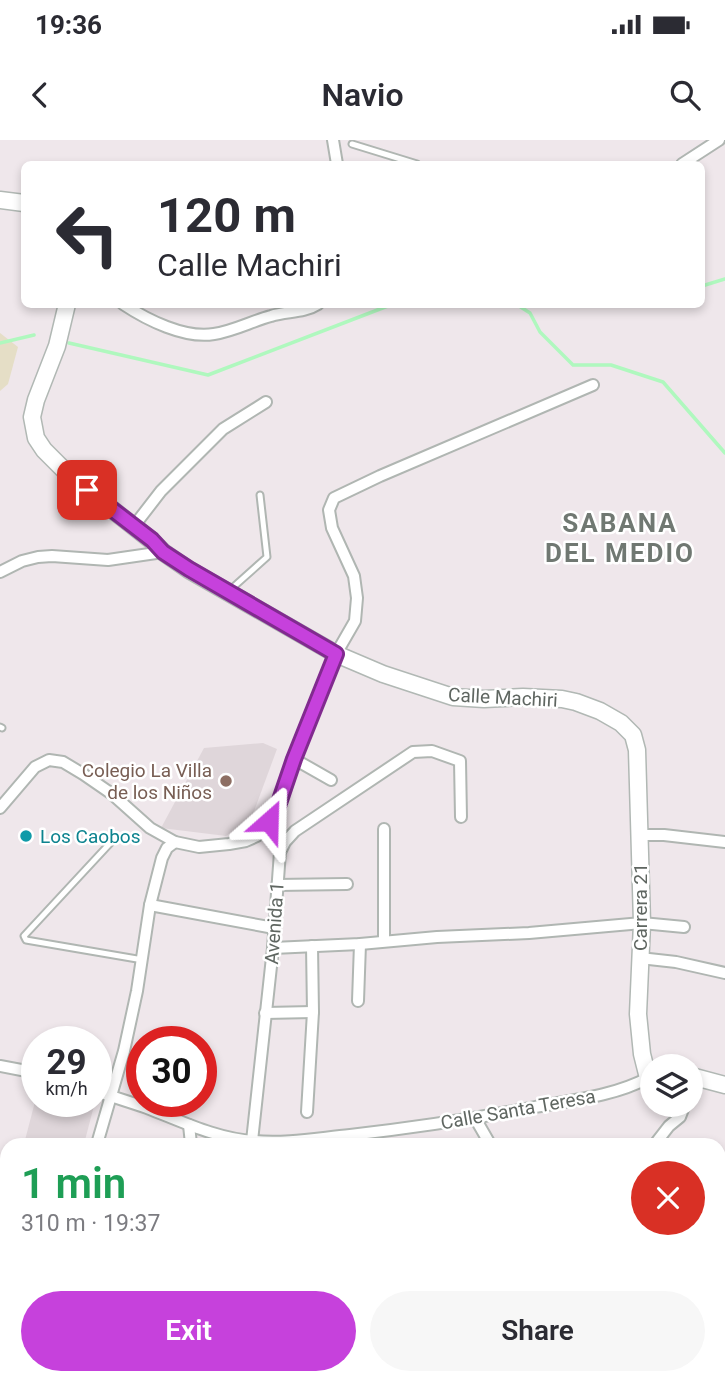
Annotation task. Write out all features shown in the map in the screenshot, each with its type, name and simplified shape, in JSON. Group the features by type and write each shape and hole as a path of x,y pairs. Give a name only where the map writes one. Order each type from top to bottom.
{"street":[{"path":"333,140 336,161"},
{"path":"687,161 719,140"},
{"path":"0,200 21,203"},
{"name":"Calle Machiri","path":"66,308 57,346 32,416 36,438 72,478 163,552 336,654 383,674 453,697 523,697 576,702 600,710 621,723 633,735"},
{"path":"129,308 164,327 212,335 278,314 312,308"},
{"path":"0,808 35,766 49,760 63,762 83,774 112,794 149,828 175,842 199,847 246,841 257,836 278,806 336,654 355,621 357,598 354,576 332,528 329,510 334,498 593,385"},
{"path":"134,526 162,491 223,429 266,402"},
{"path":"0,572 22,561 38,557 108,560 163,552"},
{"name":"Carrera 21","path":"633,735 637,750 642,923 638,1014 642,1054"},
{"name":"Avenida 1","path":"252,1138 275,928 280,852 285,842 295,831 413,752 432,751 460,761 461,817"},
{"path":"294,759 331,780"},
{"path":"384,829 384,942"},
{"path":"639,835 725,842"},
{"path":"112,1093 124,1051 143,960 150,905 162,858 167,848 175,842"},
{"path":"277,885 347,884"},
{"path":"150,905 275,928"},
{"path":"273,948 437,942 642,923 684,927"},
{"path":"358,1001 360,944"},
{"path":"307,1112 313,1012 312,946"},
{"path":"640,958 676,962 725,973"},
{"path":"265,1013 313,1012"},
{"path":"0,1066 21,1070"},
{"path":"703,1082 725,1085"},
{"name":"Calle Santa Teresa","path":"323,1138 475,1118 603,1094 640,1083"},
{"name":"Calle Santa Teresa","path":"112,1096 207,1131 238,1138"},
{"path":"99,1138 105,1117"},
{"path":"660,1138 680,1117"},
{"path":"475,1118 487,1138"},
{"path":"189,1125 190,1138"},
{"path":"380,1131 383,1138"}],"lane":[{"path":"352,144 407,161"},
{"path":"228,592 267,557 260,495"},
{"path":"114,839 24,936 26,940 143,960"}],"shaded area":[{"path":"0,333 18,347 8,384 0,391"},
{"name":"Colegio La Villa de los Niños","path":"263,743 277,749 253,814 240,828 226,836 161,828 204,748"},
{"path":"31,1117 91,1117 86,1138 26,1138"}],"waterway":[{"path":"705,285 725,279"},
{"path":"69,343 208,375 383,308"},
{"path":"522,308 530,313 540,332 573,365 611,365 663,382 725,453"},
{"path":"0,343 34,335"}],"place":[{"name":"Colegio La Villa de los Niños","path":"226,781"},
{"name":"Los Caobos","path":"26,836"}],"district":[{"name":"SABANA DEL MEDIO","path":"620,538"}],"route":[{"path":"87,490 152,540 163,552 336,654 278,806 269,821"}]}
